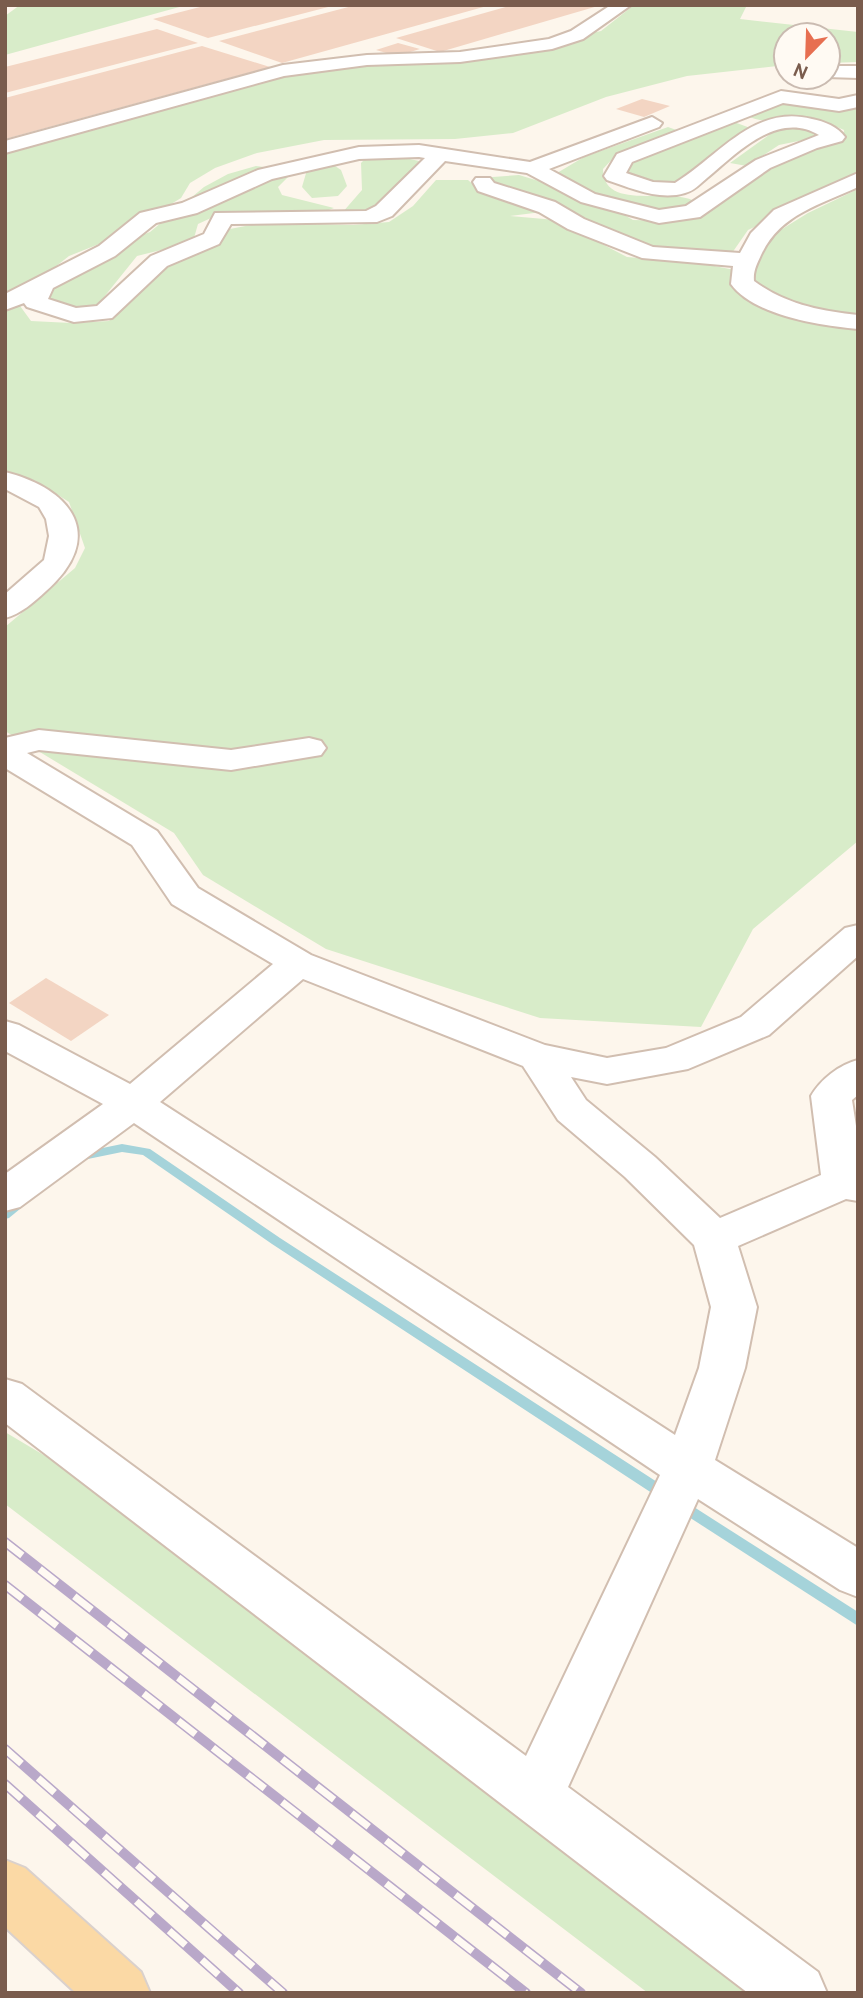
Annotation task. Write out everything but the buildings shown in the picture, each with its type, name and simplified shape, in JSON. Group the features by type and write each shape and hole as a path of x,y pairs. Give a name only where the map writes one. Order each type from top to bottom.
{"main road":[{"path":"5,1888 120,1993"}],"street":[{"path":"5,147 283,71 367,60 460,57 552,44 577,35 623,5"},
{"path":"5,303 107,251 148,218 192,206 265,174 359,153 419,151 533,168 588,198 659,217 692,212 763,164 835,136 822,127 789,119 761,127 680,189 653,188 614,176 624,158 781,97 839,105 858,101"},
{"path":"533,168 672,116"},
{"path":"286,169 296,177 298,193 336,200 369,217 383,211 441,154"},
{"path":"336,200 341,157"},
{"path":"858,179 805,201 764,227 741,271 743,284 754,293 796,311 858,322"},
{"path":"483,182 485,187 547,208 576,224 650,253 747,260"},
{"path":"192,206 223,218 336,200"},
{"path":"43,284 35,302 74,314 104,313 128,287 163,258 203,247 221,226 223,218"},
{"path":"5,480 20,485 52,504 64,542 56,565 5,609"},
{"path":"5,748 39,740 231,760 309,748"},
{"path":"5,754 145,838 185,896 298,963 537,1057 607,1071 674,1060 755,1026 858,936"},
{"path":"5,1196 133,1103 298,963"},
{"path":"5,1034 133,1103 688,1468 858,1574"},
{"path":"536,1796 688,1468 722,1368 734,1307 714,1238 639,1167 572,1110 537,1057"},
{"path":"714,1238 850,1185 831,1096 858,1073"},
{"path":"5,1397 797,1993"}],"green space":[{"path":"20,5 183,6 5,55 5,16"},
{"path":"634,5 747,5 740,19 772,23 772,67 687,76 606,97 513,133 455,139 324,140 257,153 215,168 190,183 181,198 119,236 69,256 15,299 31,321 109,321 141,286 150,271 209,233 261,223 353,225 389,222 413,206 436,180 468,180 493,197 542,212 510,216 556,220 627,257 699,263 740,271 753,247 808,213 858,189 858,841 753,929 701,1027 540,1018 326,949 203,875 174,833 5,731 5,627 75,568 85,548 69,502 36,481 5,470 5,153 67,137 191,96 301,68 511,51 601,31"},
{"path":"842,30 858,32 858,62 842,63"},
{"path":"789,101 832,109 858,106 858,178 748,230 732,253 655,249 483,182 479,178 519,175 572,191 633,220 671,221 708,212 790,155 843,142 844,130 824,123 796,119 762,120 745,115"},
{"path":"734,122 753,129 678,183 630,185 623,169 629,161"},
{"path":"793,125 823,136 779,145 747,166 730,163 776,130"},
{"path":"668,127 682,132 615,156 603,169 606,182 613,190 638,196 668,196 692,200 683,208 663,214 622,205 592,194 557,173 584,157"},
{"path":"369,155 396,156 419,161 415,170 371,214 342,213 362,190 361,163"},
{"path":"326,160 341,170 347,186 338,196 312,198 302,187 309,163"},
{"path":"256,166 287,170 289,176 278,187 282,195 334,208 313,216 224,212 198,224 194,238 185,244 137,256 96,307 86,312 52,306 48,298 53,287 120,243 150,232 204,187 228,174"},
{"path":"5,1432 79,1476 638,1910 747,1983 741,1993 648,1993 5,1504"}],"waterway":[{"path":"83,1156 122,1148 146,1152 276,1241 666,1495"},
{"path":"5,1215 22,1201"},
{"path":"683,1506 858,1620"}],"railway":[{"path":"5,1542 581,1993"},
{"path":"5,1585 526,1993"},
{"path":"5,1749 283,1993"},
{"path":"5,1784 239,1993"}]}
